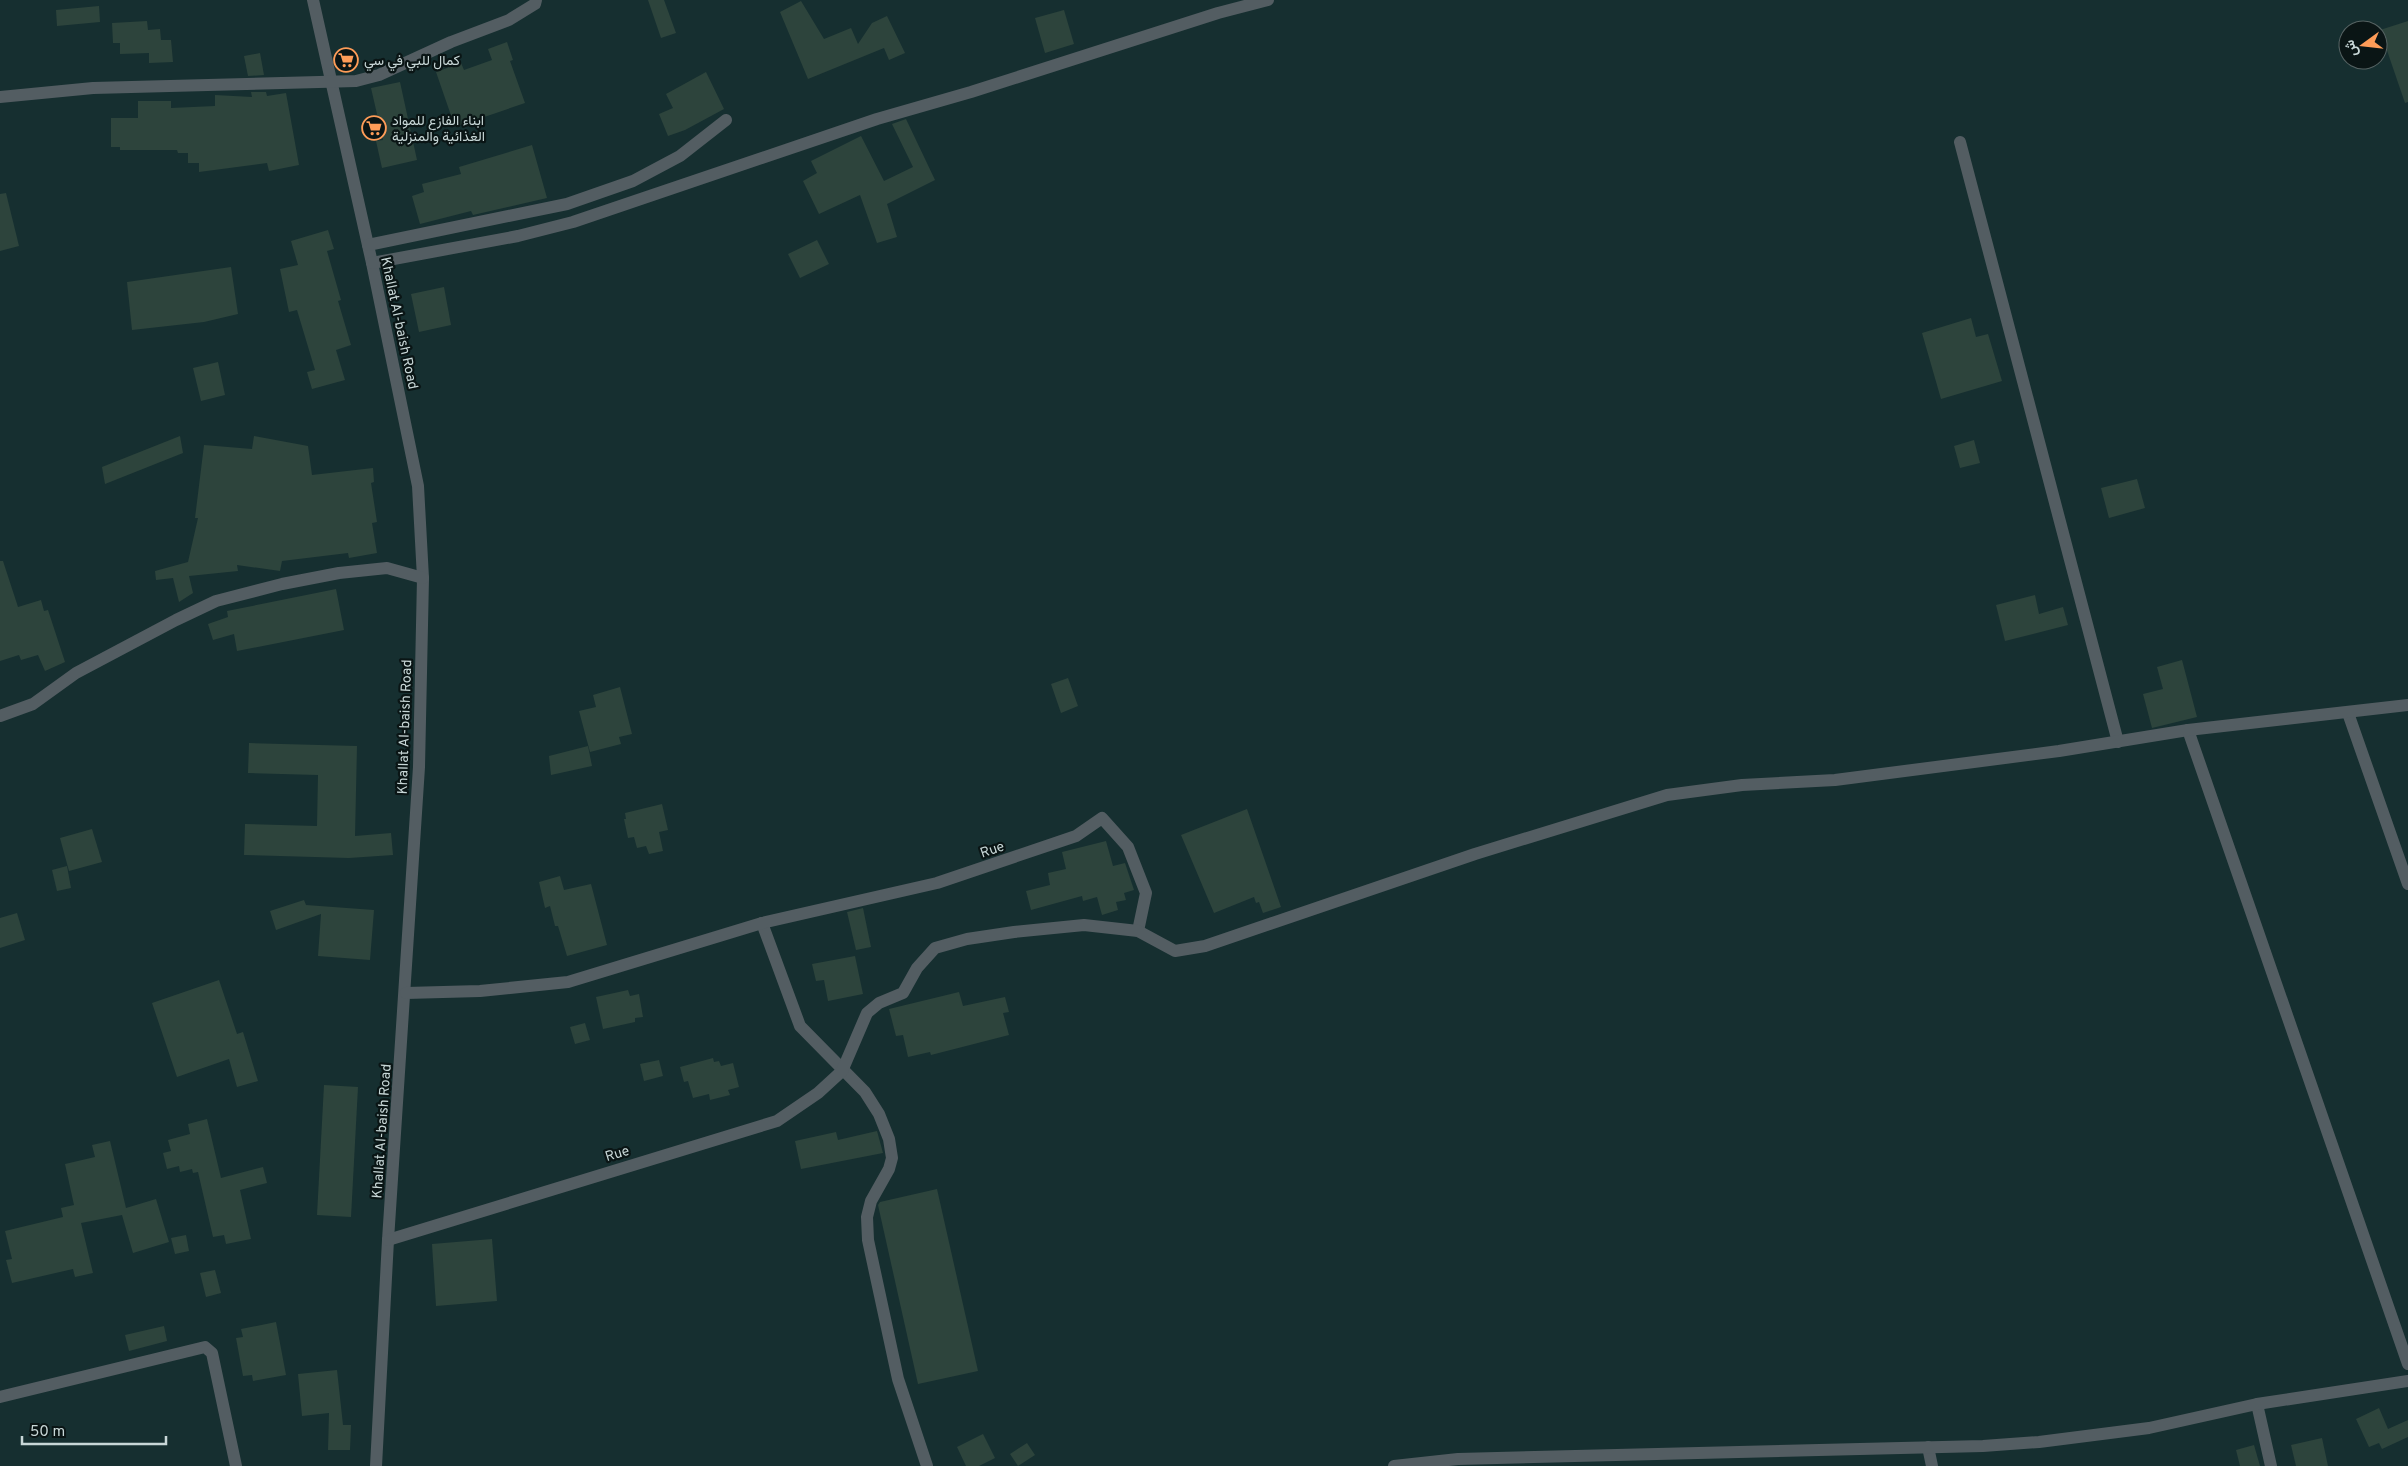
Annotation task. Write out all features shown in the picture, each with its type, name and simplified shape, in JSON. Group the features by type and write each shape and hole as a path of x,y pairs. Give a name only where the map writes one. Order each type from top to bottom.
{"street":[{"name":"Khallat Al-baish Road","path":"312,0 372,263 418,486 423,578 419,767 406,993 388,1240 376,1466"},
{"path":"0,97 93,88 356,81 379,75 451,42 508,20 535,4 536,0"},
{"path":"372,263 518,236 573,222 878,119 971,92 1218,13 1268,0"},
{"path":"368,245 567,204 633,181 680,156 726,120"},
{"path":"1960,142 2118,742"},
{"path":"0,716 33,704 76,673 216,601 282,584 339,573 387,568 423,578"},
{"path":"842,1071 867,1012 879,1002 903,993 917,968 935,948 1005,934 1084,925 1138,932 1175,951 1205,946 1475,854 1667,795 1742,785 1835,780 2118,742 2188,730 2408,705"},
{"path":"2348,713 2408,884"},
{"path":"2188,730 2408,1364"},
{"name":"Rue","path":"406,993 480,991 568,982 762,923 937,883 1076,836 1102,818 1128,847 1146,893 1138,932"},
{"path":"762,923 800,1026 842,1071 865,1092 879,1114 889,1139 892,1158 889,1169 871,1201 867,1217 868,1240 874,1276 898,1379 927,1466"},
{"name":"Rue","path":"388,1240 777,1121 818,1093 842,1071"},
{"path":"0,1397 205,1346 212,1353 236,1466"},
{"path":"1394,1466 1458,1459 1616,1461 2030,1443 2149,1428 2257,1404 2408,1382"},
{"path":"2257,1404 2271,1466"},
{"path":"1928,1447 1932,1466"}],"building":[{"path":"648,0 664,0 676,33 661,38"},
{"path":"801,1 824,39 851,28 858,44 872,23 887,16 905,53 889,60 884,48 808,79 780,12"},
{"path":"99,6 100,22 57,26 56,10"},
{"path":"1064,10 1074,44 1045,53 1035,18"},
{"path":"147,21 148,30 160,29 161,40 171,40 173,62 149,63 149,53 120,54 120,43 113,43 112,23"},
{"path":"2408,21 2408,102 2405,103 2388,53 2388,27"},
{"path":"507,42 513,60 510,61 525,103 455,127 436,72 461,63 464,70 492,60 488,49"},
{"path":"260,53 264,75 248,76 244,56"},
{"path":"706,72 724,109 685,130 668,136 659,114 673,108 666,94"},
{"path":"400,82 417,160 382,168 376,141 383,140 371,88"},
{"path":"251,92 266,92 267,96 286,93 299,165 269,171 267,163 199,172 199,163 188,163 188,153 178,153 177,150 120,150 120,147 111,147 111,118 138,118 138,101 171,101 171,108 215,106 215,95 252,97"},
{"path":"906,119 935,180 887,204 897,237 877,243 860,195 819,214 803,181 817,173 811,161 861,136 884,181 913,167 892,124"},
{"path":"532,145 547,198 473,215 471,211 420,224 412,196 424,192 422,184 461,174 459,167"},
{"path":"6,193 19,246 0,251 0,194"},
{"path":"328,230 334,249 327,251 341,300 338,301 351,345 336,350 345,380 312,389 307,372 315,370 297,310 289,312 280,269 298,265 291,241"},
{"path":"817,240 829,264 800,278 788,254"},
{"path":"231,267 238,314 204,322 132,330 127,282"},
{"path":"444,287 451,325 419,332 411,294"},
{"path":"1971,318 1976,337 1988,334 2002,381 1941,399 1922,333"},
{"path":"218,362 225,395 201,401 193,368"},
{"path":"180,436 183,453 105,484 102,467"},
{"path":"254,436 308,446 312,475 373,468 374,482 371,483 377,522 372,523 377,553 349,558 348,553 282,561 280,571 237,565 238,571 189,576 193,593 179,602 173,578 156,580 155,571 188,562 198,518 195,518 204,445 252,449"},
{"path":"1974,440 1980,463 1960,468 1954,446"},
{"path":"2137,479 2145,508 2109,518 2101,488"},
{"path":"0,561 3,561 18,607 41,600 44,611 48,610 65,662 45,671 38,655 21,660 19,655 0,661"},
{"path":"336,589 344,630 237,651 234,634 213,640 208,624 228,617 227,611"},
{"path":"2035,595 2039,614 2063,607 2068,625 2005,641 1996,605"},
{"path":"2182,660 2197,717 2152,728 2143,694 2163,689 2157,667"},
{"path":"1068,678 1078,706 1061,713 1051,684"},
{"path":"620,687 632,734 619,737 621,744 590,752 579,711 596,707 593,695"},
{"path":"249,743 357,746 355,836 391,833 393,855 349,858 244,855 245,824 317,826 318,775 248,773"},
{"path":"588,746 592,766 551,775 549,756"},
{"path":"662,804 668,830 659,832 663,851 649,854 646,846 637,848 634,837 628,838 624,819 626,819 625,813"},
{"path":"1247,809 1281,907 1263,913 1259,902 1256,903 1254,897 1214,913 1181,835"},
{"path":"92,829 102,862 69,871 60,838"},
{"path":"1106,841 1113,866 1125,863 1134,890 1124,893 1126,900 1116,902 1118,910 1102,915 1097,897 1083,901 1082,896 1031,910 1026,891 1050,885 1048,873 1066,869 1062,852"},
{"path":"67,866 71,888 57,891 52,870"},
{"path":"560,876 564,890 591,884 607,945 567,956 558,926 555,926 550,906 545,908 539,882"},
{"path":"304,900 306,905 374,910 370,960 318,956 321,914 276,930 270,911"},
{"path":"863,908 871,947 856,950 847,912"},
{"path":"17,913 25,940 0,948 0,918"},
{"path":"855,956 863,994 828,1001 824,980 816,981 812,964"},
{"path":"219,980 237,1034 243,1032 258,1081 237,1087 229,1059 177,1077 152,1003"},
{"path":"628,990 630,996 639,994 643,1017 635,1018 635,1022 603,1029 596,997"},
{"path":"959,992 963,1006 1005,997 1009,1012 1003,1013 1009,1035 931,1055 930,1052 908,1057 903,1035 896,1036 889,1009"},
{"path":"585,1023 590,1040 575,1044 570,1027"},
{"path":"713,1058 714,1062 719,1061 721,1066 733,1063 739,1087 728,1090 730,1095 710,1100 709,1094 693,1098 688,1081 684,1082 680,1067"},
{"path":"659,1060 663,1076 644,1081 640,1064"},
{"path":"324,1085 358,1087 351,1217 317,1215"},
{"path":"207,1119 221,1178 263,1167 267,1183 240,1190 251,1239 226,1244 224,1235 213,1237 198,1172 193,1173 192,1169 180,1172 179,1166 167,1169 163,1153 171,1151 168,1140 190,1134 188,1124"},
{"path":"877,1131 883,1153 801,1169 795,1141 836,1132 838,1140"},
{"path":"110,1141 126,1208 156,1199 169,1242 133,1253 122,1215 81,1223 93,1273 75,1277 73,1269 12,1283 6,1260 12,1259 5,1231 63,1217 61,1208 74,1205 65,1164 95,1157 92,1145"},
{"path":"937,1189 978,1371 918,1384 878,1205 880,1202"},
{"path":"186,1235 189,1251 175,1254 171,1238"},
{"path":"492,1239 497,1301 436,1306 432,1244"},
{"path":"215,1270 221,1293 206,1297 200,1273"},
{"path":"276,1322 286,1375 253,1381 252,1375 243,1376 236,1338 243,1337 241,1329"},
{"path":"164,1326 167,1341 129,1351 125,1335"},
{"path":"337,1370 343,1425 351,1425 350,1450 328,1450 329,1413 302,1416 298,1374"},
{"path":"2379,1408 2388,1429 2408,1420 2408,1437 2382,1449 2379,1443 2369,1447 2356,1419"},
{"path":"983,1434 995,1458 979,1466 966,1466 957,1447"},
{"path":"2322,1438 2328,1466 2296,1466 2291,1445"},
{"path":"1027,1443 1035,1455 1018,1466 1010,1454"},
{"path":"2254,1445 2260,1466 2240,1466 2236,1450"}],"place":[{"name":"كمال للبي في سي","path":"346,60"},
{"name":"ابناء الفازع للمواد الغذائية والمنزلية","path":"374,128"}]}
